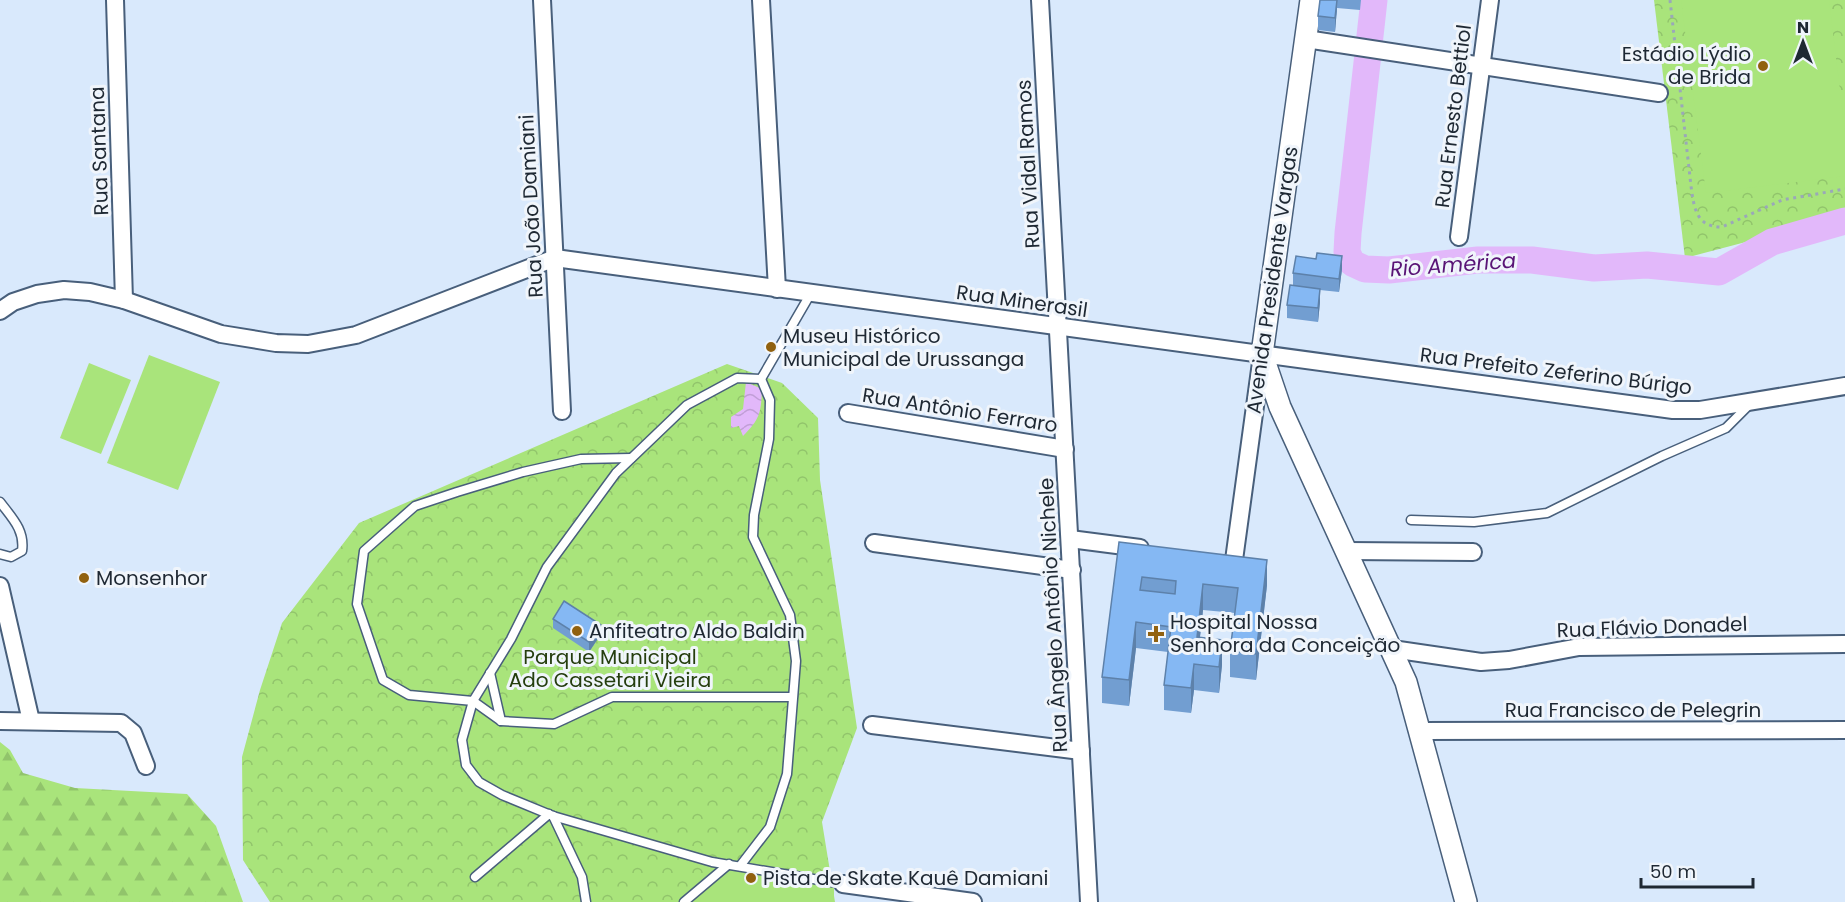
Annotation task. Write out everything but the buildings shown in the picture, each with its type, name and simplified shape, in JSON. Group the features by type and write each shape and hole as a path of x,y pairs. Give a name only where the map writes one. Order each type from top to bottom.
{"street":[{"name":"Rua Santana","path":"115,0 124,300"},
{"name":"Rua João Damiani","path":"542,0 562,411"},
{"path":"761,0 777,289"},
{"name":"Rua Vidal Ramos","path":"1040,0 1058,327"},
{"name":"Avenida Presidente Vargas","path":"1253,562 1228,559 1262,354 1311,0"},
{"name":"Rua Ernesto Bettiol","path":"1459,237 1490,0"},
{"path":"1306,39 1659,93"},
{"path":"0,311 13,302 64,290 90,292 124,300 221,333 258,341 308,344 356,334 555,258"},
{"name":"Rua Minerasil","path":"555,258 1262,354"},
{"name":"Rua Ângelo Antônio Nichele","path":"1058,327 1089,902"},
{"path":"1262,354 1280,406 1406,682 1466,902"},
{"name":"Rua Prefeito Zeferino Búrigo","path":"1262,354 1673,410 1701,410 1845,386"},
{"name":"Rua Antônio Ferraro","path":"848,413 1065,449"},
{"path":"1070,538 1152,549"},
{"path":"874,543 1072,570"},
{"path":"1347,550 1473,552"},
{"path":"0,586 31,721"},
{"name":"Rua Flávio Donadel","path":"1392,649 1481,662 1509,660 1579,647 1844,644"},
{"path":"0,721 121,723 133,733 146,766"},
{"path":"872,725 1081,751"},
{"name":"Rua Francisco de Pelegrin","path":"1421,731 1845,730"},
{"path":"843,884 973,902"}],"lane":[{"path":"761,379 811,294"},
{"path":"761,379 736,378 687,405 616,473 547,567 511,639 473,701 462,740 466,765 479,782 502,795 551,815 729,864 843,884"},
{"path":"741,866 770,827 787,774 796,661 790,615 753,537 753,514 769,439 770,400 761,379"},
{"path":"1410,520 1474,522 1547,513 1662,456 1726,428 1752,402"},
{"path":"631,458 581,459 522,472 415,506 364,551 357,604 383,680 410,695 473,701 501,721 554,724 612,697 792,697"},
{"path":"0,502 21,529 24,538 22,551 11,557 0,554"},
{"path":"490,673 501,721"},
{"path":"475,877 551,815"},
{"path":"551,815 582,877 586,902"},
{"path":"684,902 729,864"}],"path":[{"path":"1670,0 1691,186 1695,213 1702,222 1711,228 1722,228 1782,200 1845,189"}],"green space":[{"name":"Estádio Lýdio de Brida","path":"1654,0 1845,0 1845,216 1685,258"},
{"name":"Estádio Lýdio de Brida","path":"1681,0 1829,0 1845,132 1845,176 1706,193"},
{"path":"149,355 220,382 178,490 107,463"},
{"path":"89,363 131,380 101,454 60,438"},
{"name":"Parque Municipal Ado Cassetari Vieira","path":"727,364 782,383 818,418 820,480 857,728 822,822 835,902 270,902 243,860 242,757 260,690 282,623 359,523"},
{"path":"0,742 10,750 23,773 75,788 187,794 216,826 243,902 0,902"},
{"name":"Pista de Skate Kauê Damiani","path":"730,870 834,887 834,902 687,902"}],"water":[{"path":"746,382 762,389 762,397 756,420 743,436 739,426 731,428 731,417 743,409"}],"waterway":[{"name":"Rio América","path":"1374,0 1348,233 1347,252 1352,263 1365,269 1389,270 1478,260 1532,260 1594,268 1647,265 1719,272 1772,242 1845,221"}],"place":[{"name":"Estádio Lýdio de Brida","path":"1763,66"},
{"name":"Museu Histórico Municipal de Urussanga","path":"771,347"},
{"name":"Monsenhor","path":"84,578"},
{"name":"Anfiteatro Aldo Baldin","path":"577,631"},
{"name":"Hospital Nossa Senhora da Conceição","path":"1156,634"},
{"name":"Pista de Skate Kauê Damiani","path":"751,878"}]}
